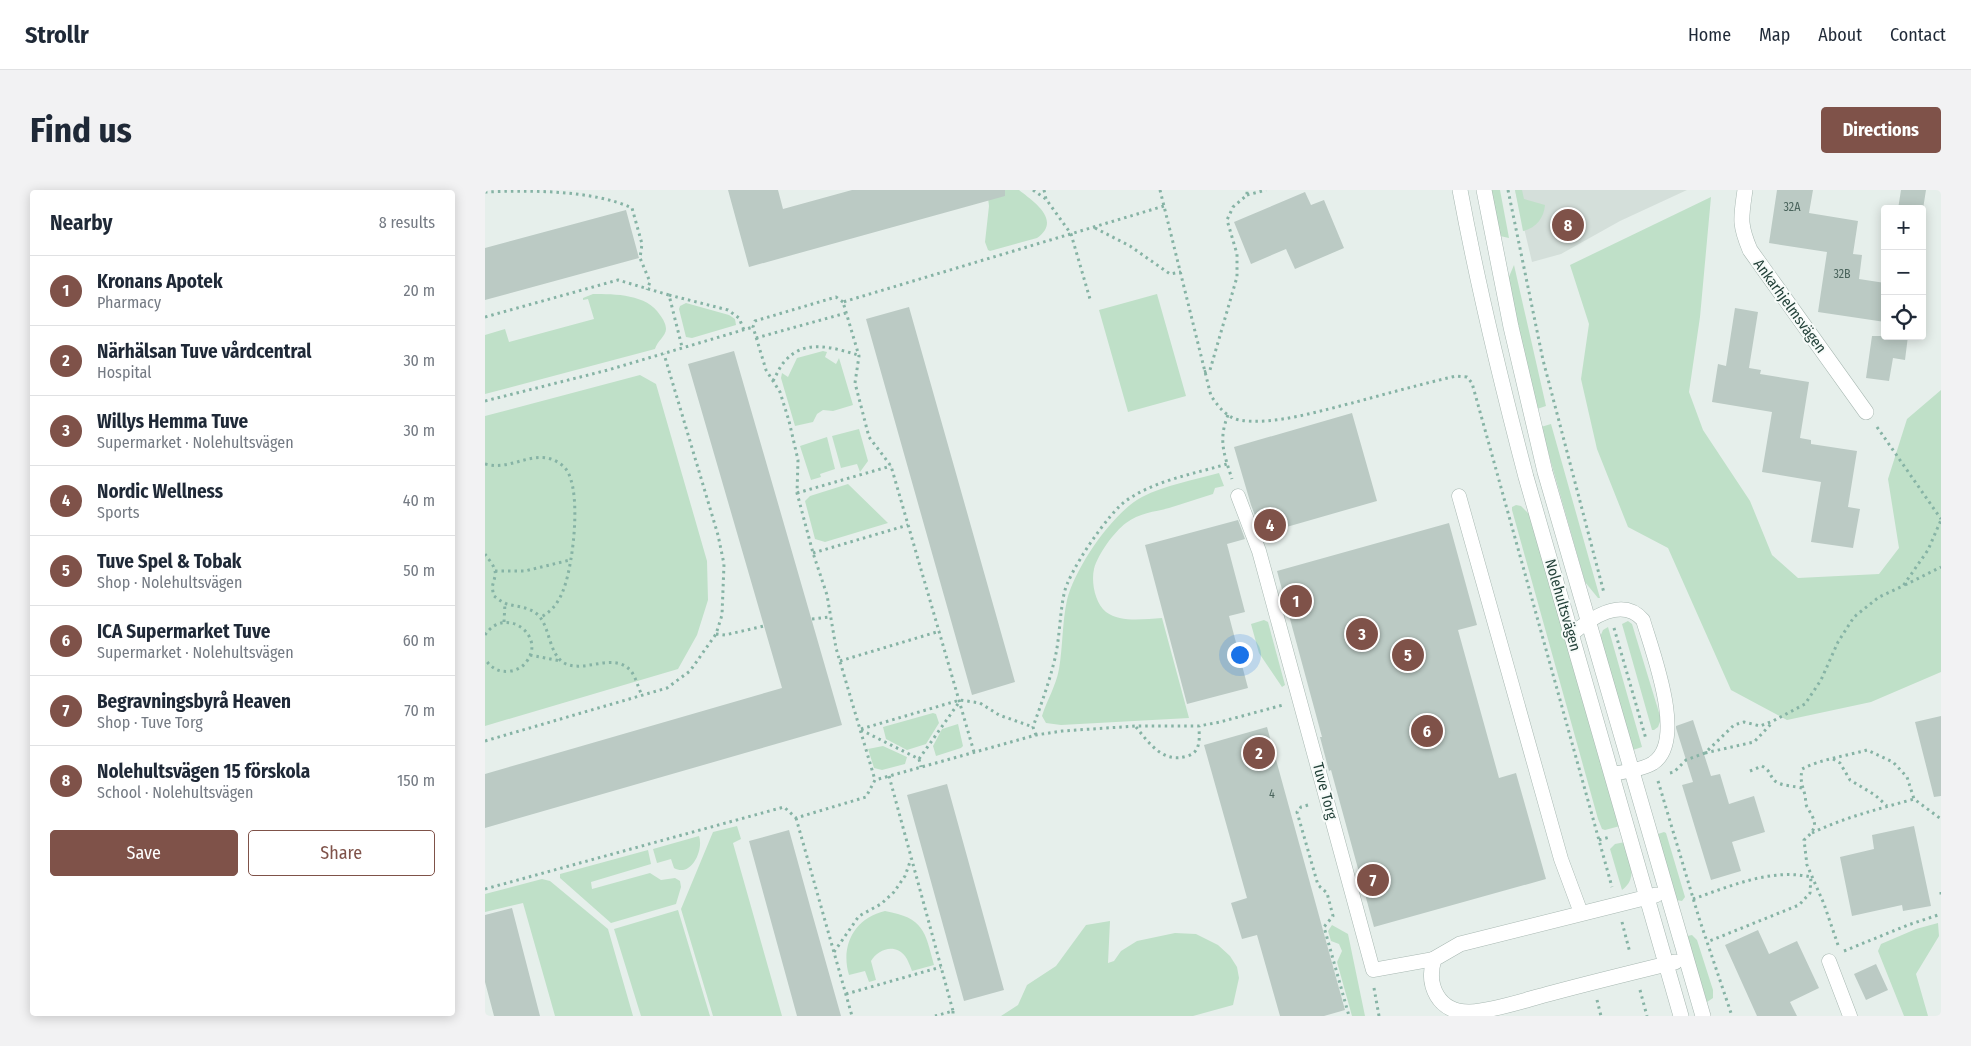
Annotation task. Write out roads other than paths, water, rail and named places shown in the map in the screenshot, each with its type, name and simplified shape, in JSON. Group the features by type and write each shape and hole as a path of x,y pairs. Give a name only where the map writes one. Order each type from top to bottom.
{"street":[{"name":"Nolehultsvägen","path":"1460,190 1471,249 1526,477 1681,1016"},
{"name":"Nolehultsvägen","path":"1484,190 1532,422 1703,1016"},
{"name":"Ankarhjelmsvägen","path":"1745,190 1741,215 1742,231 1750,250 1866,412"},
{"path":"1666,892 1617,906 1581,913 1460,944 1434,959 1430,972 1432,984 1437,997 1446,1005 1469,1012 1531,999 1686,959"}],"lane":[{"name":"Tuve Torg","path":"1238,496 1259,551 1373,970 1434,959"},
{"path":"1459,496 1561,859 1581,913"},
{"path":"1572,634 1588,620 1609,611 1627,609 1638,614 1643,620 1665,696 1668,715 1663,752 1653,763 1612,774"},
{"path":"1829,960 1850,1016"}],"place":[{"name":"Nolehultsvägen 15 förskola","path":"1568,225"},
{"name":"Nordic Wellness","path":"1270,525"},
{"name":"Kronans Apotek","path":"1296,601"},
{"name":"Willys Hemma Tuve","path":"1362,634"},
{"name":"Tuve Spel & Tobak","path":"1408,655"},
{"name":"ICA Supermarket Tuve","path":"1427,731"},
{"name":"Närhälsan Tuve vårdcentral","path":"1259,753"},
{"name":"Begravningsbyrå Heaven","path":"1373,880"}]}
